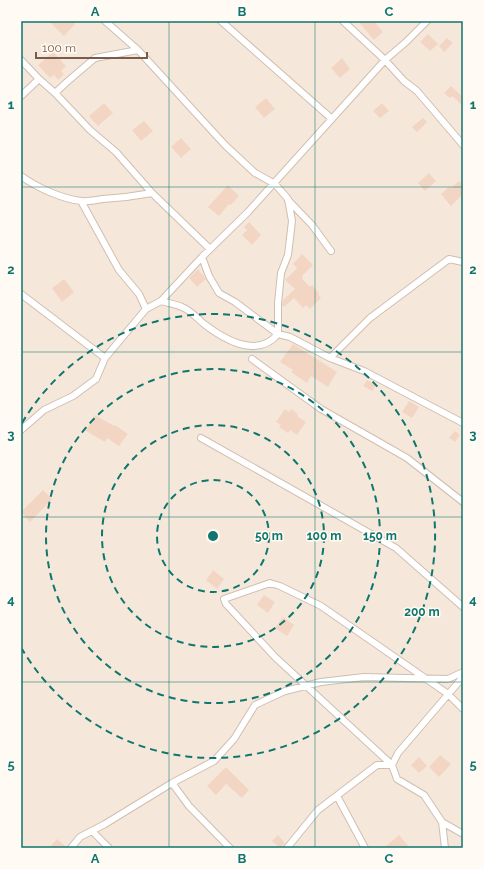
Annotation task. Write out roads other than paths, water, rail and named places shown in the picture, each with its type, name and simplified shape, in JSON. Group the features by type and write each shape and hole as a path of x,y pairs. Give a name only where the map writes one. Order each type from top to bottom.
{"street":[{"path":"105,21 138,50 225,146 255,174 274,184 312,224 331,250"},
{"path":"220,21 332,118"},
{"path":"344,21 385,60 404,81 418,91 463,145"},
{"path":"21,430 44,410 73,396 96,379 105,358 146,309 161,301 202,257 248,212 385,60 427,21"},
{"path":"55,93 77,72 95,58 138,50"},
{"path":"21,60 90,130 116,152 152,193 210,249"},
{"path":"21,96 40,79"},
{"path":"21,176 43,189 60,196 81,201 134,197 152,193"},
{"path":"161,301 183,307 207,326 234,343 254,347 272,341 278,334 278,303 281,273 288,255 292,221 288,199"},
{"path":"81,201 119,270 139,294 146,309"},
{"path":"202,257 209,276 219,293 235,302 278,334 290,337 330,358 364,371 463,423"},
{"path":"330,358 370,318 418,281 449,259 463,262"},
{"path":"21,294 105,358"},
{"path":"252,359 321,409 407,458 463,502"},
{"path":"201,438 396,548 463,607"},
{"path":"463,709 448,694 321,606 280,586 270,583 224,599 226,604 274,657 392,765 397,779 424,795 442,822 463,834"},
{"path":"71,848 80,837 172,783 214,761 234,739 255,705 286,691 321,682 364,677 448,679 463,672"},
{"path":"392,765 398,753 463,676"},
{"path":"287,848 318,810 377,765 392,765"},
{"path":"172,783 190,806 230,848"},
{"path":"337,796 365,848"},
{"path":"442,822 445,848"},
{"path":"92,831 109,848"}]}
